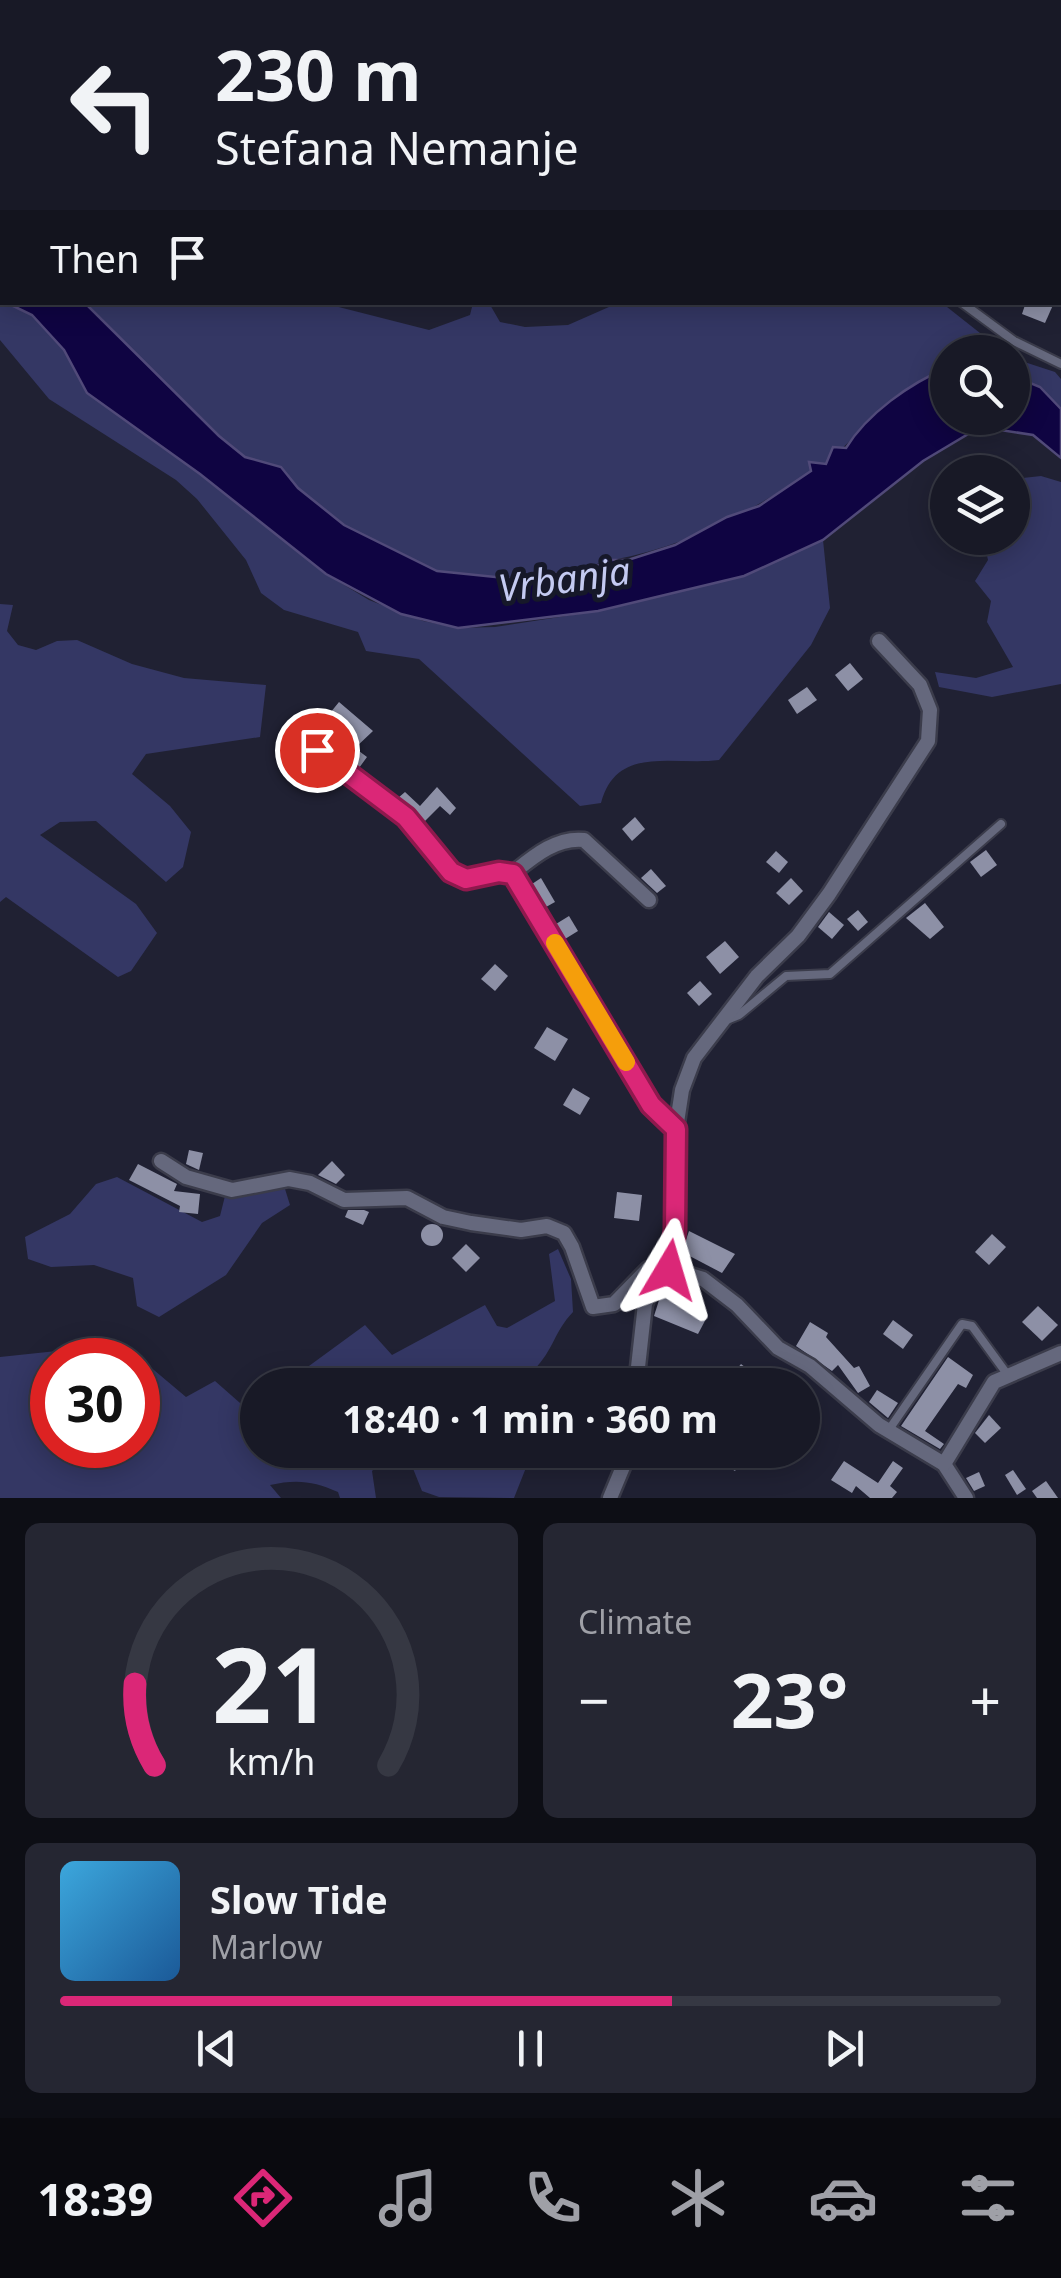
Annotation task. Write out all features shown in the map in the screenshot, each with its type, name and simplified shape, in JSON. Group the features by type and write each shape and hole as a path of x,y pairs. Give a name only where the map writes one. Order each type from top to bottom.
{"street":[{"path":"638,1368 645,1304 665,1268 675,1230 676,1129 682,1090 694,1058 829,894 928,741 930,710 920,685 879,641"},
{"path":"317,750 406,817 451,872 466,879 499,872 513,874 540,852 571,839 584,840 649,900"},
{"path":"513,874 651,1105 676,1129"},
{"path":"162,1161 186,1177 232,1190 290,1180 310,1184 344,1200 407,1198 443,1217 472,1223 521,1230 547,1226 564,1234 572,1248 593,1307 614,1304 648,1269 665,1268 703,1279 778,1348 810,1366 888,1430 944,1464 966,1498"},
{"path":"944,1464 988,1388 1007,1374 1061,1354"},
{"path":"610,1498 622,1468"}],"lane":[{"path":"965,305 1014,341 1061,364"},
{"path":"722,1021 739,1015 786,976 830,974 1001,824"},
{"path":"888,1430 962,1324 972,1326 1007,1374"}],"shaded area":[{"path":"0,305 32,315 64,350 87,393 200,474 326,574 369,600 423,621 458,628 495,627 598,611 744,576 823,540 830,608 811,645 719,760 633,765 609,784 601,803 580,806 419,659 366,651 358,632 284,610 261,593 246,560 197,499 176,480 49,399 0,340"},
{"path":"87,305 331,305 429,330 470,315 472,305 490,305 500,322 525,327 568,325 613,305 945,305 982,335 930,335 930,377 897,395 826,464 810,463 811,471 764,501 666,547 555,576 531,573 526,580 437,571 344,525 298,488 281,467 245,457"},
{"path":"1030,364 1055,372 1061,379 1061,409 1040,387 1030,383"},
{"path":"1030,477 1061,482 1061,684 992,697 939,687 935,672 976,678 1013,667 987,622 991,601 975,581 988,560 987,555 1030,555"},
{"path":"0,604 13,605 7,631 18,645 36,650 57,641 77,640 132,664 184,678 266,685 260,737 146,754 132,774 170,806 191,832 183,867 166,882 96,821 60,822 40,835 136,904 157,933 131,971 118,977 6,897 0,902"},
{"path":"117,1177 202,1222 220,1216 225,1196 285,1189 290,1205 262,1223 226,1275 159,1317 137,1306 133,1278 94,1265 51,1267 28,1259 25,1237 70,1214 96,1184"},
{"path":"558,1249 571,1279 573,1312 536,1368 306,1368 365,1325 392,1355 485,1305 497,1326 507,1328 555,1301 549,1254"},
{"path":"30,1354 30,1468 160,1468 160,1375 186,1397 215,1381 240,1403 240,1468 375,1468 372,1471 376,1498 340,1498 338,1492 329,1488 297,1482 270,1485 281,1498 0,1498 0,1357"},
{"path":"413,1468 526,1468 514,1498 439,1497 422,1491"}],"water":[{"name":"Vrbanja","path":"11,305 87,305 219,436 245,457 281,467 298,488 344,525 437,571 526,580 531,573 578,574 611,560 628,560 675,545 727,517 759,506 811,471 809,462 826,464 833,447 846,448 865,423 930,376 930,435 967,435 930,455 823,540 744,576 598,611 458,628 401,614 326,574 200,474 87,393 64,350 32,315"},
{"path":"1030,383 1040,387 1061,409 1061,458 1033,435"}],"building":[{"path":"1025,305 1053,305 1045,323 1022,314"},
{"path":"850,663 863,679 848,691 835,675"},
{"path":"807,687 817,700 797,714 788,700"},
{"path":"339,702 373,731 355,748 367,757 359,768 323,742 309,739"},
{"path":"437,787 456,808 450,815 440,806 424,822 398,798 405,792 420,806"},
{"path":"635,817 645,829 632,841 622,829"},
{"path":"986,850 997,865 981,877 970,862"},
{"path":"776,851 788,862 779,873 766,862"},
{"path":"651,869 666,886 657,893 641,878"},
{"path":"541,878 555,902 546,907 532,884"},
{"path":"791,878 803,891 789,905 776,893"},
{"path":"925,903 944,927 930,939 906,918"},
{"path":"858,910 868,922 858,931 847,919"},
{"path":"829,912 844,925 832,939 818,927"},
{"path":"569,916 578,931 565,939 556,924"},
{"path":"725,941 739,957 720,974 706,957"},
{"path":"495,964 508,976 495,991 481,979"},
{"path":"700,981 712,994 699,1006 687,993"},
{"path":"547,1027 568,1039 555,1061 534,1048"},
{"path":"573,1088 590,1098 580,1115 563,1105"},
{"path":"189,1150 203,1153 199,1170 186,1164"},
{"path":"332,1161 345,1175 336,1184 318,1175"},
{"path":"138,1164 177,1184 174,1191 200,1194 198,1214 179,1212 180,1206 129,1180"},
{"path":"617,1192 642,1195 639,1221 614,1218"},
{"path":"348,1210 369,1212 363,1225 345,1217"},
{"path":"432,1224 440,1227 440,1243 432,1246 424,1243 421,1235 424,1227"},
{"path":"689,1231 735,1254 722,1273 682,1252"},
{"path":"992,1234 1006,1247 989,1265 975,1252"},
{"path":"466,1244 480,1258 466,1272 452,1258"},
{"path":"661,1294 707,1317 698,1334 654,1316"},
{"path":"1038,1306 1058,1325 1042,1341 1022,1322"},
{"path":"893,1320 913,1335 903,1349 883,1334"},
{"path":"810,1322 828,1333 826,1337 854,1368 859,1366 870,1386 858,1393 838,1365 832,1371 796,1346"},
{"path":"948,1357 973,1375 966,1388 958,1384 925,1431 944,1444 940,1449 901,1426"},
{"path":"877,1390 898,1403 888,1418 869,1402"},
{"path":"989,1415 1001,1428 985,1443 975,1433"},
{"path":"844,1461 878,1483 893,1461 903,1468 890,1486 897,1492 892,1498 870,1498 856,1486 852,1493 831,1480"},
{"path":"1013,1470 1026,1489 1017,1495 1005,1475"},
{"path":"979,1472 985,1486 974,1491 966,1478"},
{"path":"1046,1481 1058,1498 1037,1498 1032,1491"}],"slow traffic":[{"path":"555,943 626,1062"}],"route":[{"path":"317,750 406,817 451,872 466,879 499,872 513,874 602,1017 651,1105 676,1129 675,1230 669,1270"}]}
